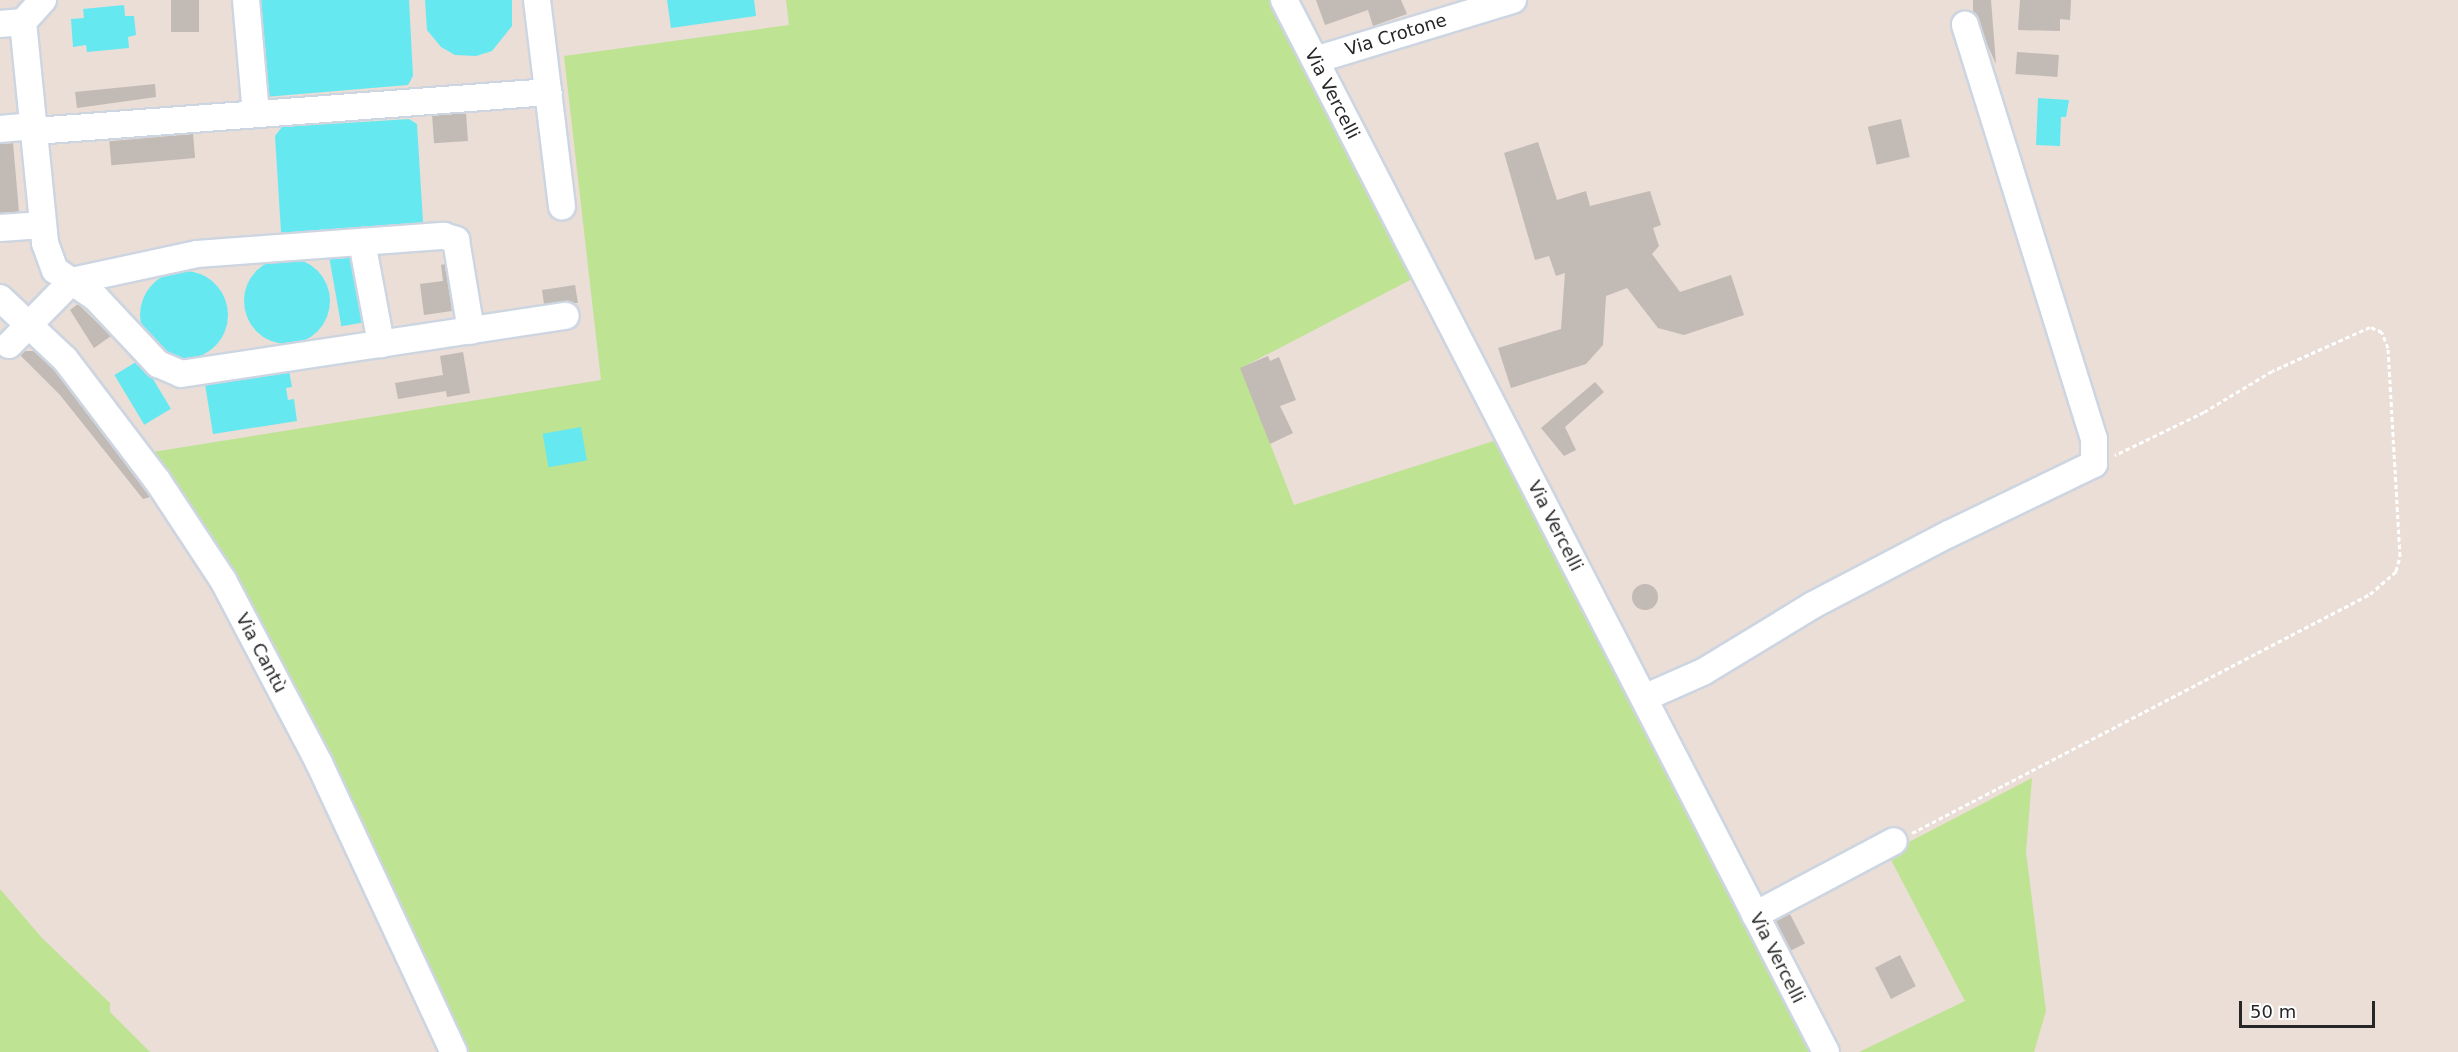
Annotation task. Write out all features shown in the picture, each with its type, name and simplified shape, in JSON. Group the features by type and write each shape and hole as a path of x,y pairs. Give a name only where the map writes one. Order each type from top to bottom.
{"street":[{"path":"43,0 11,23 34,128 43,225 55,270 96,298 158,364 181,374 566,316"},
{"path":"246,0 256,114"},
{"path":"537,0 562,206"},
{"name":"Via Vercelli","path":"1284,0 1826,1052"},
{"name":"Via Crotone","path":"1315,60 1513,0"},
{"path":"1644,698 1703,672 1813,605 1949,534 2094,464 2094,438 1965,25"},
{"path":"0,129 256,114 549,92"},
{"path":"0,228 43,225"},
{"path":"9,345 72,280 197,254 444,236 456,240 471,331"},
{"path":"362,242 381,344"},
{"name":"Via Cantù","path":"0,298 65,359 157,480 223,580 319,763 454,1052"},
{"path":"1755,915 1894,841"}],"path":[{"path":"1894,841 2057,761 2155,703 2370,594 2396,571 2400,547 2388,348 2382,332 2370,327 2272,371 2204,412 2094,464"}],"green space":[{"path":"786,0 1274,0 1414,278 1241,368 1294,505 1497,440 1818,1052 460,1052 236,583 153,452 601,380 564,56 789,25"},
{"path":"2032,778 2026,852 2046,1011 2034,1052 1859,1052 1965,1001 1890,858 1907,843"},
{"path":"0,889 42,938 110,1003 110,1012 150,1052 0,1052"}],"water":[{"path":"258,0 409,0 413,76 408,85 265,97"},
{"path":"425,0 512,0 512,26 492,51 476,56 455,55 441,47 427,30"},
{"path":"667,0 754,0 756,16 671,28"},
{"path":"124,5 125,16 134,16 136,35 128,37 129,48 87,52 86,45 73,47 71,19 84,18 83,9"},
{"path":"2038,98 2069,100 2066,117 2061,117 2060,146 2036,145"},
{"path":"409,119 417,124 423,222 418,230 384,232 378,225 370,231 335,233 330,229 324,235 288,238 281,232 275,136 282,127"},
{"path":"354,254 366,322 341,326 329,258"},
{"path":"287,258 311,265 323,277 330,301 323,325 311,337 287,344 263,337 251,325 244,301 251,277 263,265"},
{"path":"184,271 201,275 215,284 224,298 228,315 224,332 215,346 201,355 184,359 167,355 153,346 144,332 140,315 144,298 153,284 167,275"},
{"path":"141,359 171,409 144,425 114,375"},
{"path":"288,365 292,387 286,388 288,400 294,399 297,421 213,434 204,378"},
{"path":"581,427 587,460 548,467 543,434"}],"building":[{"path":"171,0 199,0 199,32 171,32"},
{"path":"1316,0 1401,0 1407,14 1373,26 1368,10 1325,25"},
{"path":"1973,0 1991,0 1996,64 1973,13"},
{"path":"2020,0 2071,0 2070,20 2060,19 2060,31 2018,30"},
{"path":"2017,52 2059,55 2057,77 2015,74"},
{"path":"155,84 156,97 77,108 75,92"},
{"path":"466,113 468,141 434,143 432,115"},
{"path":"1901,119 1910,157 1877,165 1868,127"},
{"path":"193,134 195,158 111,165 109,141"},
{"path":"1538,142 1557,200 1586,191 1590,206 1650,191 1661,225 1653,228 1659,246 1652,254 1680,292 1731,275 1744,315 1684,335 1658,328 1627,288 1606,296 1603,345 1586,364 1511,388 1498,348 1561,329 1565,273 1556,276 1549,256 1535,260 1504,153"},
{"path":"13,143 19,212 0,213 0,144"},
{"path":"445,264 452,311 424,315 420,284 443,281 441,265"},
{"path":"575,285 578,303 544,304 542,290"},
{"path":"78,304 111,336 94,348 70,310"},
{"path":"25,351 35,351 54,369 150,497 143,499 60,395 20,355"},
{"path":"463,352 470,393 447,397 446,391 398,399 395,383 443,375 440,356"},
{"path":"1268,356 1270,361 1279,357 1296,400 1280,406 1293,433 1270,444 1240,368"},
{"path":"1595,382 1604,392 1565,427 1576,450 1564,456 1541,428"},
{"path":"1645,584 1654,588 1658,597 1654,606 1645,610 1636,606 1632,597 1636,588"},
{"path":"1790,914 1805,943 1790,951 1775,922"},
{"path":"1900,955 1916,986 1891,999 1875,968"}]}
